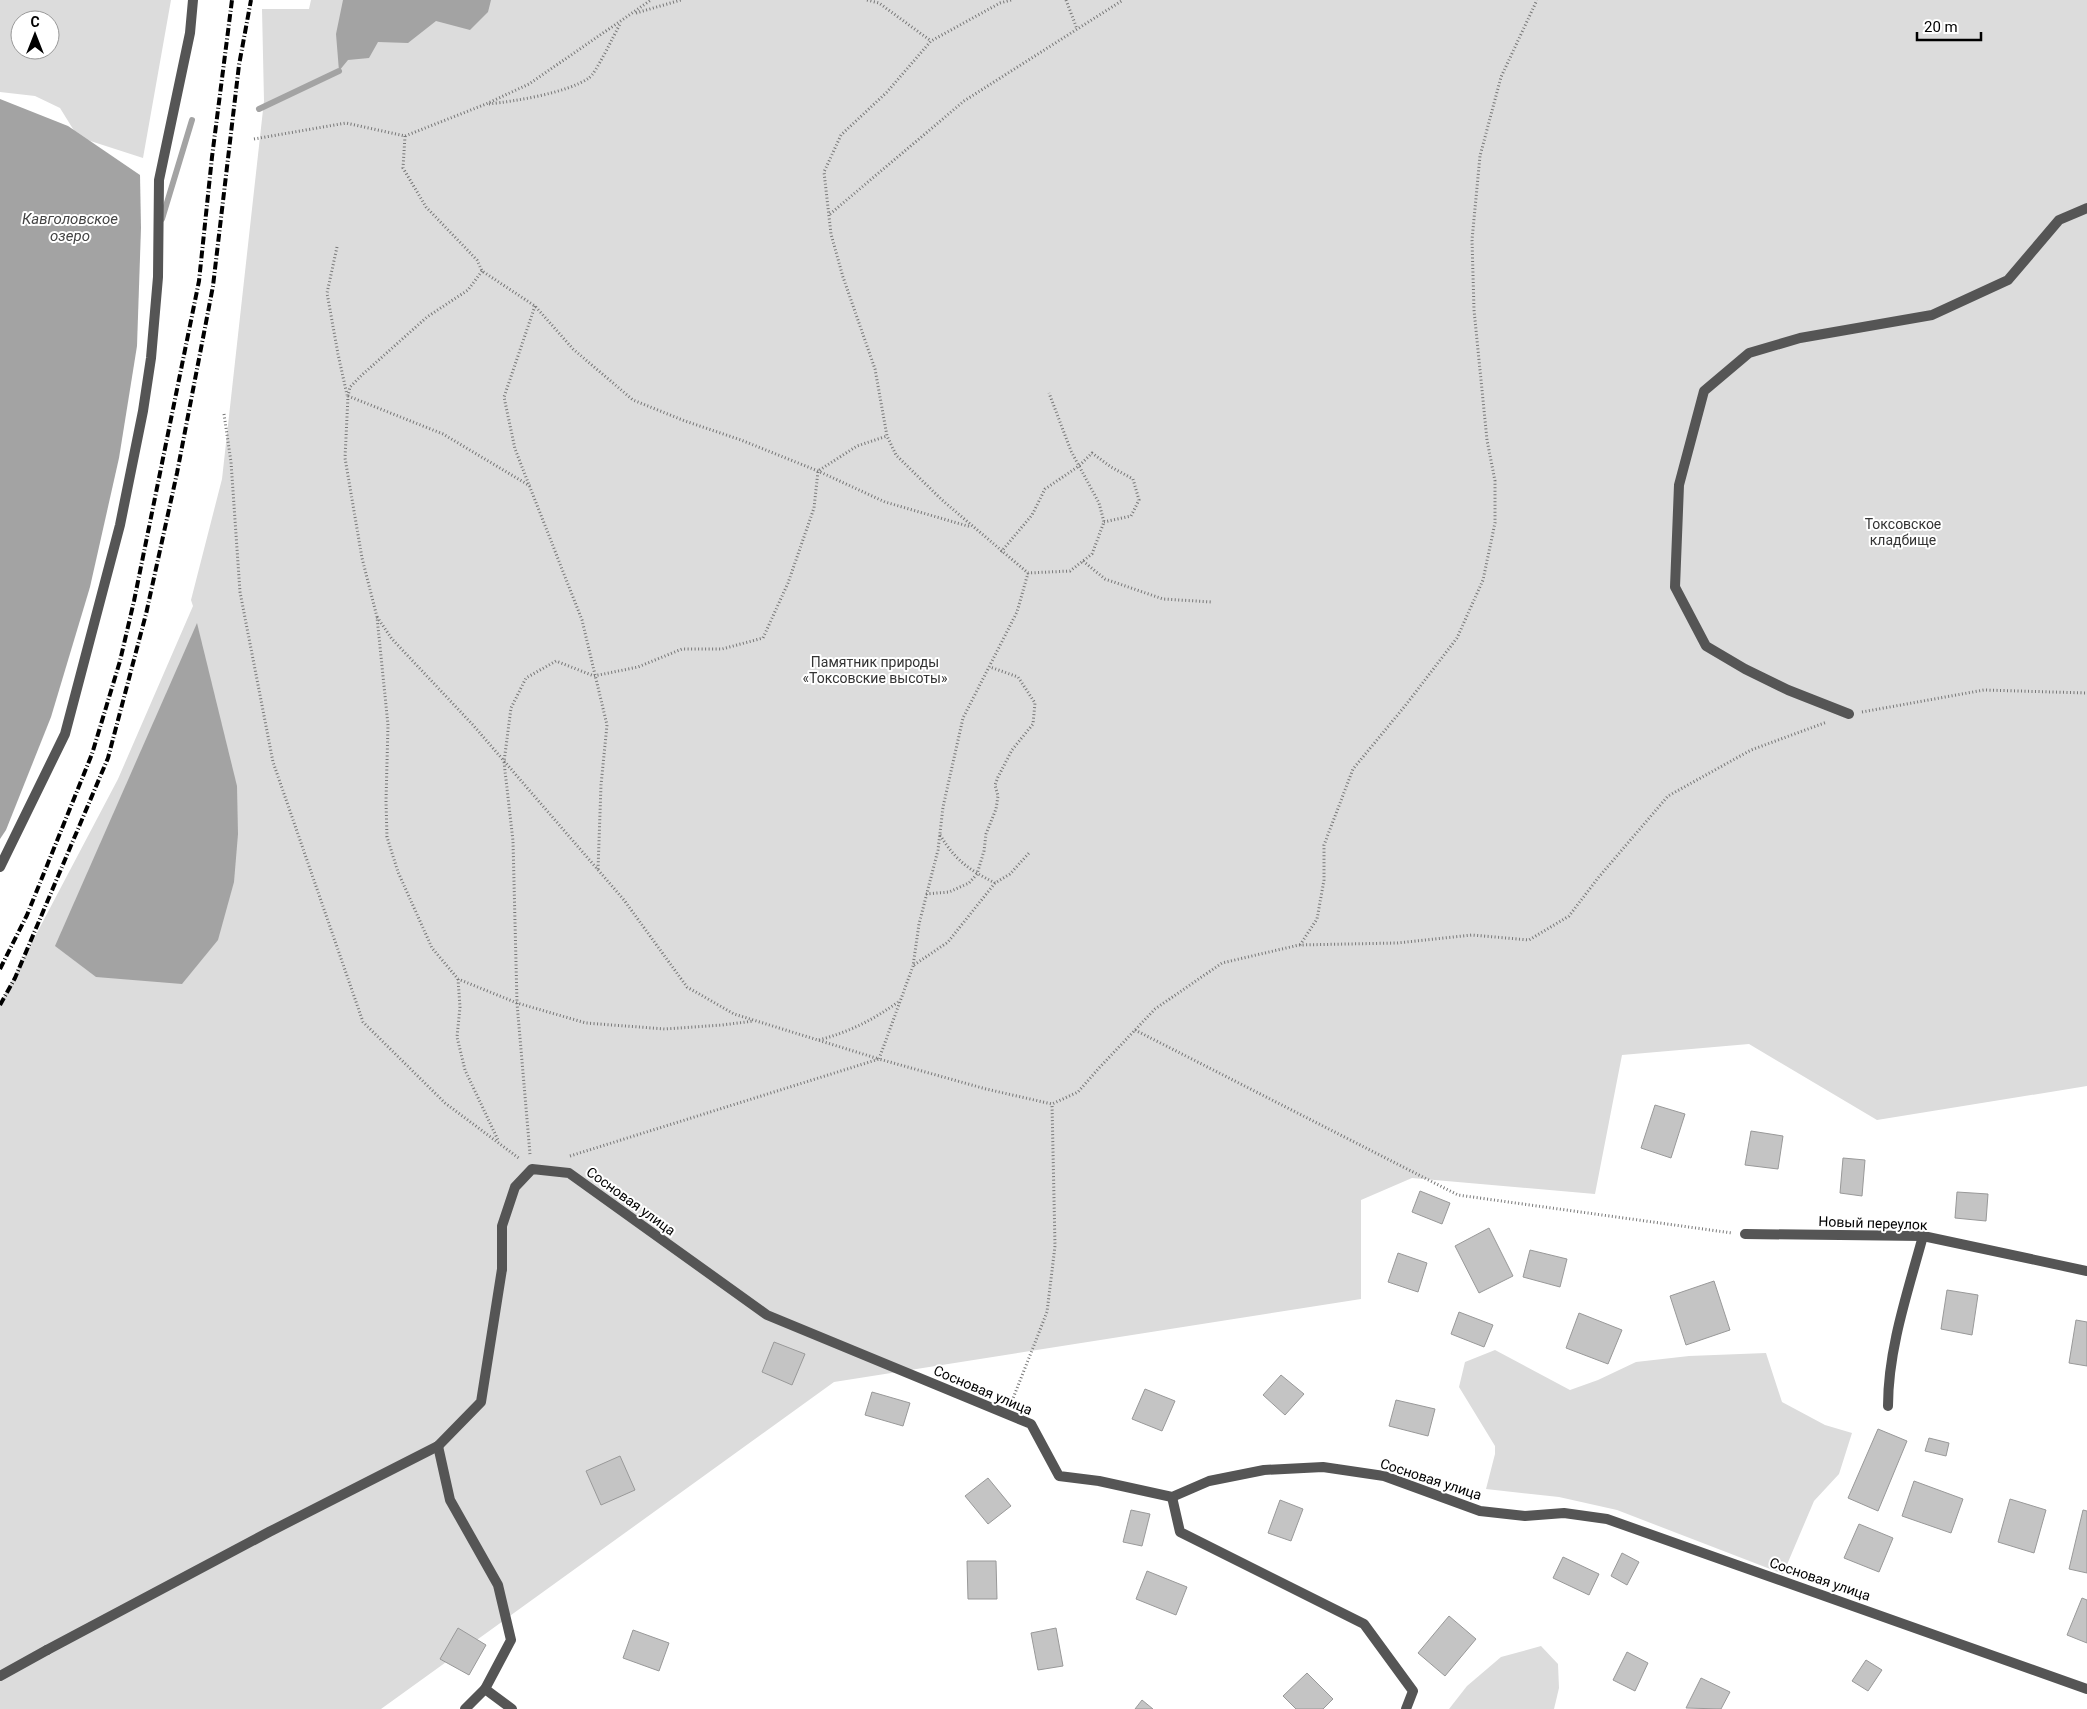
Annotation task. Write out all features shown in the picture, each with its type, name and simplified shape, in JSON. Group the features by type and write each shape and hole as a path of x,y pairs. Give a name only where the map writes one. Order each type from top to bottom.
{"street":[{"path":"0,867 65,734 120,525 143,411 151,358 158,277 159,180 190,33 193,0"},
{"path":"1849,714 1779,686 1706,646 1675,587 1679,485 1704,391 1749,352 1800,338 1932,315 2008,280 2059,220 2087,208"},
{"path":"0,1676 269,1532 438,1446 481,1402 502,1269 502,1226 516,1187 532,1169"},
{"name":"Сосновая улица","path":"532,1169 569,1173 767,1315 1031,1424 1059,1476 1100,1481 1172,1496 1208,1481 1264,1470 1323,1467 1384,1476 1480,1511 1525,1516 1564,1513 1607,1519 2087,1689"},
{"name":"Новый переулок","path":"1745,1234 1923,1236 2087,1271"},
{"path":"1888,1406 1888,1393 1897,1336 1923,1236"},
{"path":"438,1446 450,1500 498,1585 511,1640 486,1689 466,1709"},
{"path":"1172,1496 1180,1532 1364,1624 1413,1691 1406,1709"},
{"path":"486,1689 512,1709"}],"path":[{"path":"254,139 346,124 405,136 486,104 529,84 622,22 651,0"},
{"path":"633,14 681,0"},
{"path":"867,0 879,3 931,41"},
{"path":"1010,0 1000,3 931,41 888,92 841,135 824,172 831,234 843,277 875,369 888,436 896,455 942,500 1028,573 1070,571 1092,554 1104,522 1099,503 1071,451 1048,393"},
{"path":"1066,0 1077,29"},
{"path":"830,214 964,100 1123,0"},
{"path":"1300,945 1317,918 1324,880 1324,844 1353,770 1457,638 1483,580 1495,523 1495,489 1487,440 1474,310 1472,240 1479,165 1501,77 1537,0"},
{"path":"486,104 513,102 562,89 590,77 622,22"},
{"path":"405,136 403,168 426,207 477,260 482,271 535,306 573,349 633,400 818,471 885,502 974,527"},
{"path":"337,247 327,293 348,396"},
{"path":"482,271 468,290 427,317 363,374 350,387 348,396 345,458 362,558 377,617 388,725 387,837 398,872 432,948 458,979 517,1003 586,1023 653,1028 722,1025 755,1021"},
{"path":"535,306 504,397 516,449 582,620 607,725 601,785 598,870"},
{"path":"348,396 443,434 530,486"},
{"path":"224,414 231,462 240,592 273,762 363,1022 445,1103 498,1141 532,1169"},
{"path":"818,471 857,446 888,436"},
{"path":"1001,552 1032,515 1045,489 1079,466 1092,453 1111,467 1133,479 1139,500 1131,516 1104,522"},
{"path":"532,1169 517,1003 513,841 504,762 511,708 526,678 556,661 594,676 638,667 682,649 722,649 763,638 788,583 814,508 818,471"},
{"path":"1083,561 1105,579 1162,599 1212,602"},
{"path":"879,1059 913,966 919,924 940,835 943,807 963,718 1017,612 1028,573"},
{"path":"377,617 392,639 473,725 624,900 687,987 734,1014 755,1021 986,1089 1052,1104 1078,1092 1155,1010 1222,963 1300,945 1397,943 1472,936 1529,940 1569,916 1598,878 1668,796 1751,750 1849,714 1984,690 2087,693"},
{"path":"926,894 950,892 969,883 977,874 984,851 986,834 996,809 998,777 1012,750 1033,724 1035,703 1018,677 990,667"},
{"path":"940,835 952,855 977,874 995,883"},
{"path":"913,966 948,942 995,883 1010,874 1029,853"},
{"path":"458,979 460,1007 457,1037 465,1070 498,1141"},
{"path":"818,1040 846,1032 864,1024 900,1001"},
{"path":"1135,1030 1458,1195 1745,1234"},
{"path":"569,1157 879,1059"},
{"path":"1008,1415 1047,1312 1055,1246 1052,1104"}],"green space":[{"path":"0,0 171,0 143,158 78,137 60,108 35,96 0,92"},
{"name":"Памятник природы «Токсовские высоты»","path":"311,0 2087,0 2087,1086 1877,1120 1749,1044 1622,1055 1595,1194 1412,1178 1361,1200 1361,1299 834,1382 381,1709 0,1709 0,1003 118,779 193,606 191,600 222,479 264,101 262,9 309,9"},
{"path":"1495,1350 1570,1390 1598,1380 1636,1362 1689,1356 1766,1353 1782,1402 1825,1425 1852,1433 1839,1474 1814,1501 1783,1574 1617,1510 1559,1497 1486,1489 1495,1454 1495,1446 1459,1387 1465,1362"},
{"path":"1541,1646 1558,1664 1559,1688 1554,1709 1449,1709 1467,1686 1501,1657"}],"water":[{"path":"343,0 491,0 488,12 470,30 436,21 408,43 378,42 369,58 348,60 339,71 336,34"},
{"name":"Кавголовское озеро","path":"0,99 68,126 140,175 141,228 137,346 119,458 90,587 51,717 6,830 0,839"},
{"path":"197,623 237,786 238,834 234,882 218,940 182,984 96,977 55,946"}],"building":[{"path":"1655,1105 1685,1114 1671,1158 1641,1148"},
{"path":"1751,1131 1783,1136 1778,1169 1745,1165"},
{"path":"1843,1158 1865,1160 1862,1196 1840,1193"},
{"path":"1420,1191 1450,1203 1442,1224 1412,1212"},
{"path":"1957,1192 1988,1194 1986,1221 1955,1218"},
{"path":"1489,1228 1513,1276 1479,1293 1455,1246"},
{"path":"1530,1250 1567,1259 1560,1287 1523,1277"},
{"path":"1398,1253 1427,1263 1418,1292 1388,1282"},
{"path":"1714,1281 1730,1330 1686,1345 1670,1296"},
{"path":"1947,1290 1978,1295 1972,1335 1941,1329"},
{"path":"1459,1312 1493,1325 1484,1347 1451,1334"},
{"path":"1579,1313 1622,1330 1608,1364 1566,1348"},
{"path":"2076,1320 2087,1322 2087,1366 2069,1363"},
{"path":"774,1342 805,1354 792,1385 762,1372"},
{"path":"1281,1375 1304,1394 1285,1415 1263,1395"},
{"path":"1145,1389 1175,1401 1162,1431 1132,1419"},
{"path":"872,1392 910,1403 903,1426 865,1415"},
{"path":"1396,1400 1435,1409 1428,1436 1389,1426"},
{"path":"1878,1429 1907,1441 1878,1511 1848,1498"},
{"path":"1929,1438 1949,1443 1946,1456 1925,1451"},
{"path":"620,1456 635,1490 601,1505 586,1471"},
{"path":"988,1478 1011,1506 988,1524 965,1496"},
{"path":"1914,1481 1963,1499 1951,1533 1902,1516"},
{"path":"2010,1499 2046,1510 2034,1553 1998,1542"},
{"path":"1280,1500 1303,1509 1291,1541 1268,1533"},
{"path":"1131,1510 1150,1514 1142,1546 1123,1542"},
{"path":"2083,1510 2087,1511 2087,1573 2069,1569"},
{"path":"1859,1524 1893,1538 1879,1572 1844,1558"},
{"path":"1622,1553 1639,1562 1627,1585 1611,1576"},
{"path":"1563,1557 1599,1574 1589,1595 1553,1578"},
{"path":"967,1561 996,1561 997,1599 968,1599"},
{"path":"1147,1571 1187,1587 1176,1615 1136,1599"},
{"path":"2082,1598 2087,1600 2087,1643 2067,1635"},
{"path":"1449,1616 1476,1639 1445,1676 1418,1653"},
{"path":"458,1628 486,1645 469,1675 440,1659"},
{"path":"1056,1628 1063,1666 1038,1670 1031,1633"},
{"path":"633,1630 669,1643 659,1671 623,1658"},
{"path":"1627,1652 1648,1663 1635,1691 1613,1680"},
{"path":"1866,1660 1882,1670 1868,1691 1852,1681"},
{"path":"1307,1673 1333,1699 1323,1709 1296,1709 1283,1696"},
{"path":"1701,1678 1730,1692 1721,1709 1686,1708"},
{"path":"1142,1700 1153,1709 1135,1709"}],"waterway":[{"path":"259,109 339,71"},
{"path":"162,219 192,120"}],"railway":[{"path":"0,969 27,915 92,754 120,661 199,281 212,157 232,0"},
{"path":"0,1005 15,978 108,758 146,614 177,473 213,286 239,65 251,0"}],"park label":[{"name":"Токсовское кладбище","path":"1903,532"}]}
